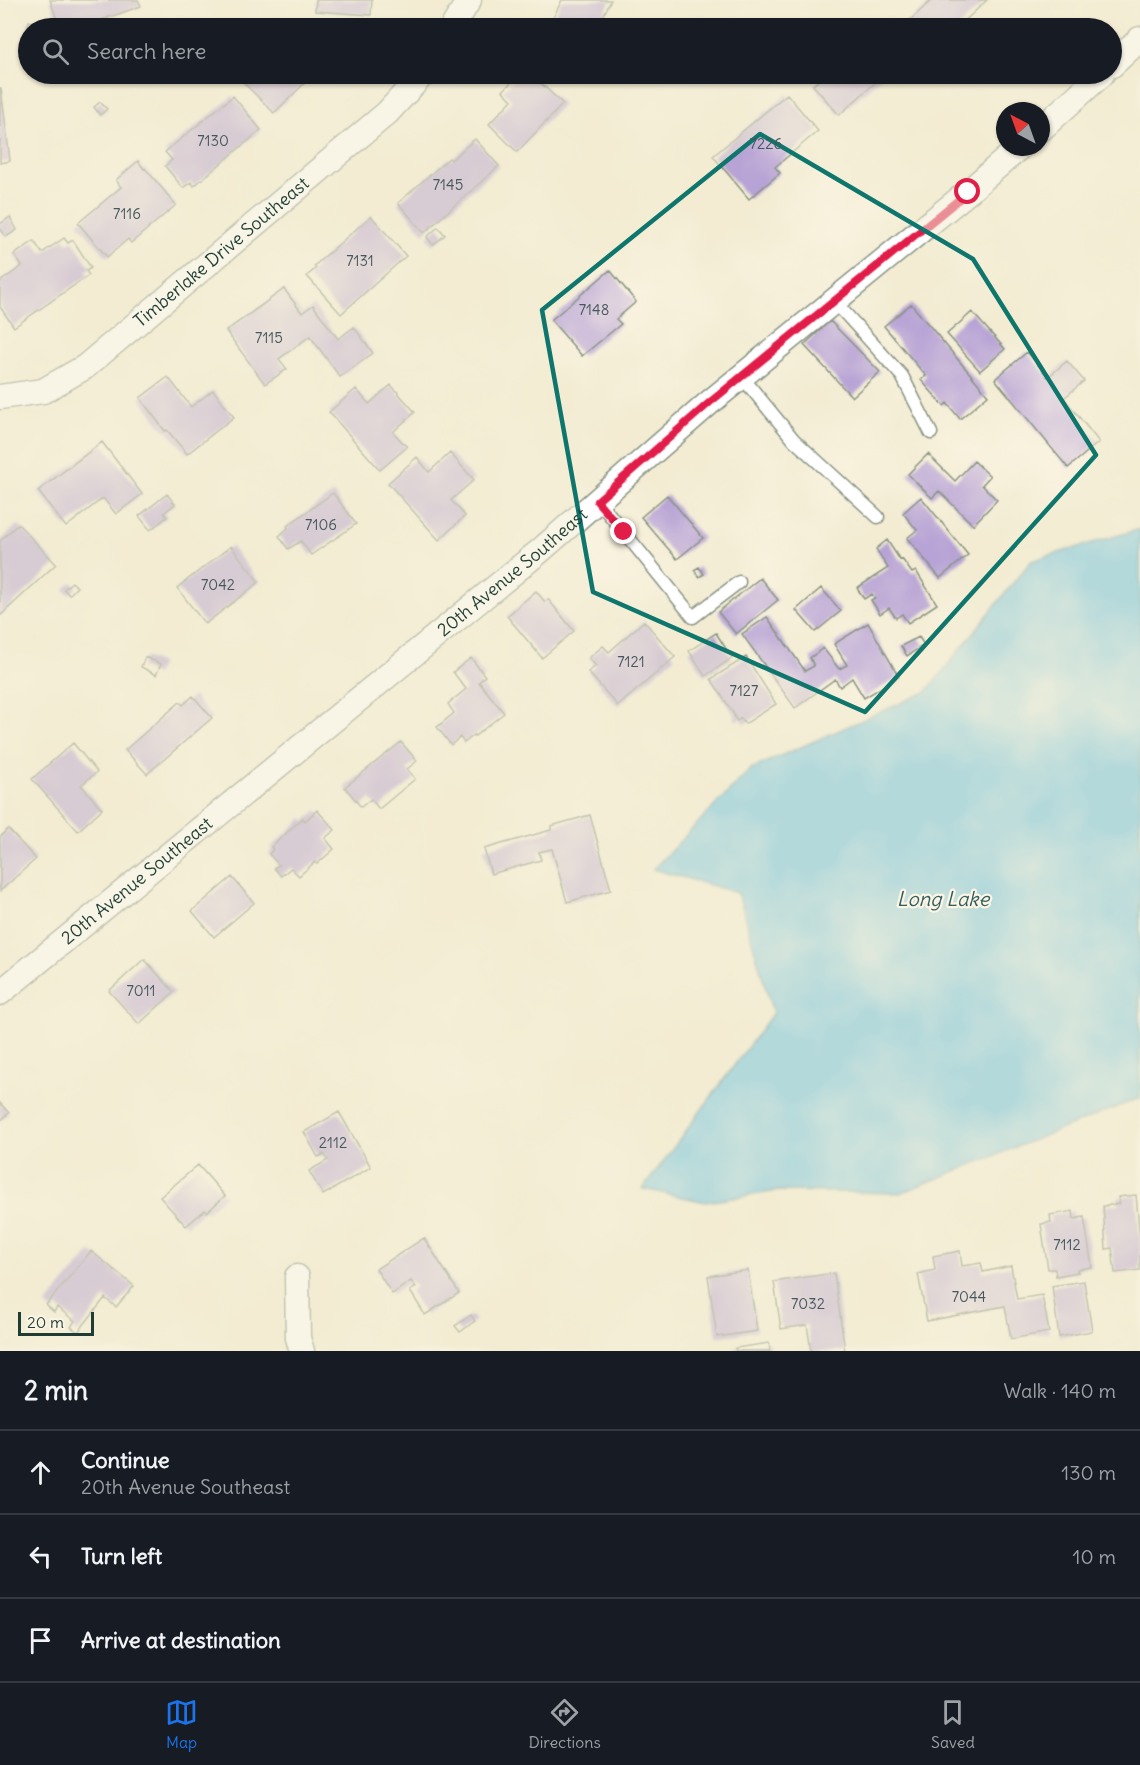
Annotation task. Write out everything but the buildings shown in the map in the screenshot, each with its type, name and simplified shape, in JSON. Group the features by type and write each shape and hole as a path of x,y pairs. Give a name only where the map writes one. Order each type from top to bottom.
{"street":[{"path":"458,18 469,0"},
{"path":"1122,56 1140,39"},
{"name":"Timberlake Drive Southeast","path":"0,397 43,392 85,367 387,113 414,84"},
{"path":"1050,121 1091,84"},
{"name":"20th Avenue Southeast","path":"0,993 541,550 742,377 1010,156"},
{"path":"297,1277 298,1338 302,1351"}],"lane":[{"path":"834,301 902,376 931,433"},
{"path":"742,377 794,440 878,517"},
{"path":"597,501 693,617 739,582"}],"highlighted area":[{"path":"760,134 973,259 1096,455 865,712 593,592 542,310"}],"water":[{"name":"Long Lake","path":"1140,529 1140,1098 901,1193 778,1191 706,1202 643,1189 773,1013 738,893 653,869 751,769 926,692 1031,561"}],"route":[{"path":"624,532 597,501 709,403 968,192"}]}
